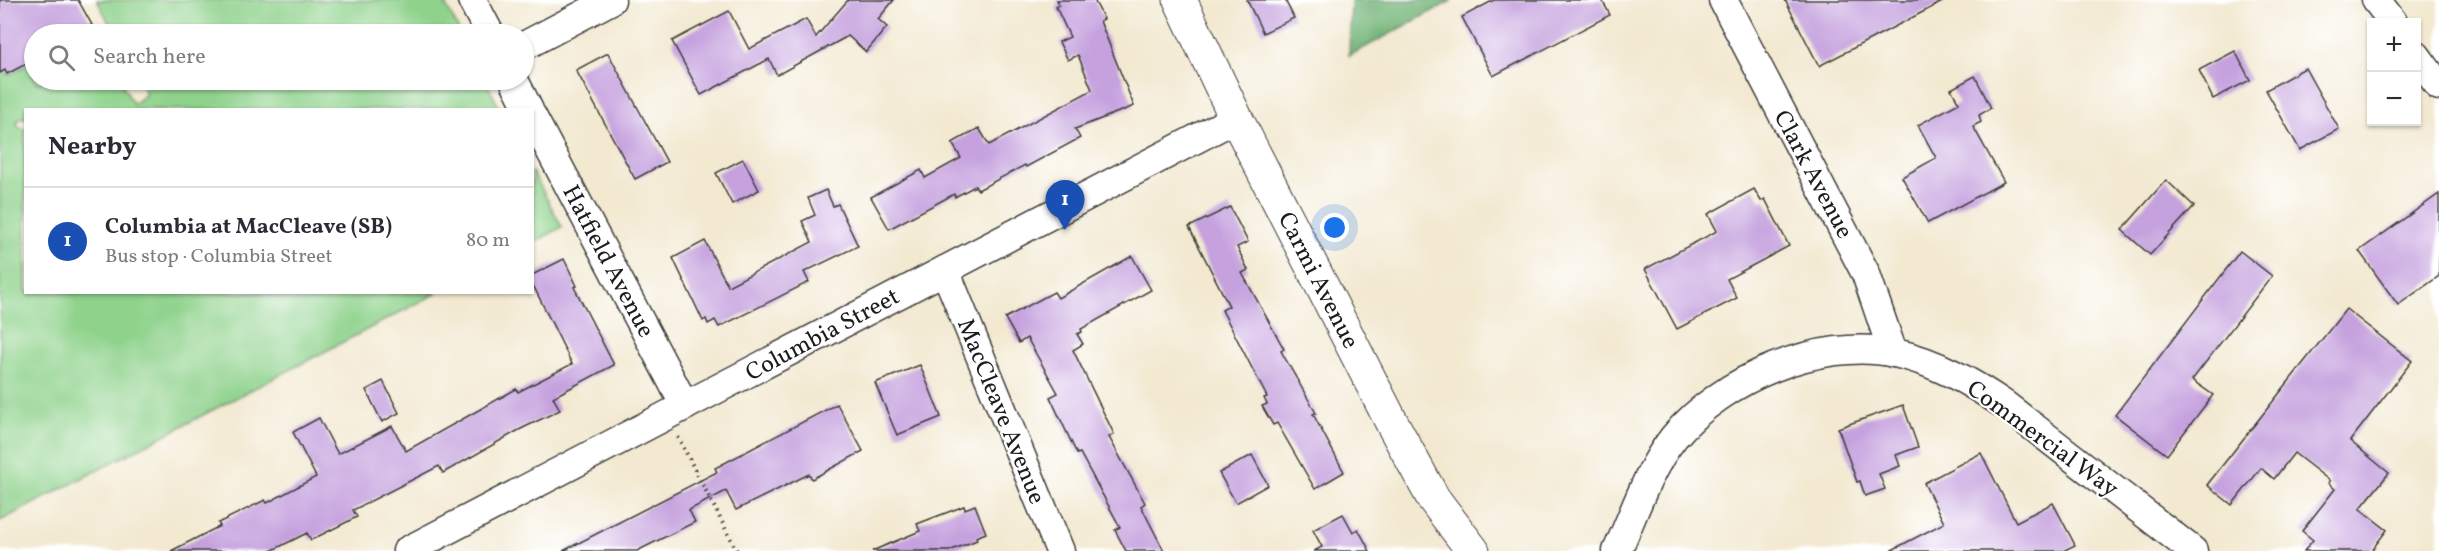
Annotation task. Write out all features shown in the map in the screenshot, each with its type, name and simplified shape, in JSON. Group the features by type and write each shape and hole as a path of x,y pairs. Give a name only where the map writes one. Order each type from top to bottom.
{"street":[{"path":"472,0 485,24"},
{"path":"534,40 611,0"},
{"name":"Carmi Avenue","path":"1180,0 1236,118 1428,488 1473,551"},
{"name":"Clark Avenue","path":"1723,0 1866,273 1893,353"},
{"path":"2376,0 2390,18"},
{"path":"2421,62 2439,86"},
{"path":"519,90 528,108"},
{"name":"Columbia Street","path":"408,551 1236,118"},
{"name":"Hatfield Avenue","path":"534,120 674,412"},
{"name":"MacCleave Avenue","path":"945,270 1060,551"},
{"name":"Commercial Way","path":"1617,551 1643,488 1659,458 1691,418 1718,398 1768,369 1844,350 1893,353 1940,367 1976,385 2193,551"}],"path":[{"path":"674,412 677,434 738,551"}],"green space":[{"path":"97,0 443,0 456,24 110,24"},
{"path":"1351,0 1453,0 1349,56"},
{"path":"24,66 24,90 125,90 133,104 146,94 144,90 490,90 499,108 24,108 24,118 20,118 17,122 18,127 24,129 24,294 435,294 0,521 0,73 5,71 7,75"},
{"path":"534,175 562,227 534,242"}],"building":[{"path":"0,0 78,0 91,24 24,24 24,65 7,74 5,70 0,73"},
{"path":"848,0 894,0 878,19 887,27 866,52 848,36 777,75 769,59 701,95 672,41 729,11 749,49 806,19 816,37"},
{"path":"1057,0 1094,0 1104,19 1100,21 1134,106 1075,129 1080,138 1026,167 1025,165 978,190 975,186 955,197 954,194 889,229 871,197 921,170 925,178 961,158 952,143 979,128 989,145 1092,90 1078,55 1068,60 1059,42 1070,37 1056,7 1059,5"},
{"path":"1247,0 1285,0 1294,18 1263,33"},
{"path":"1494,0 1602,0 1610,15 1493,76 1462,17"},
{"path":"1785,0 1946,0 1819,66"},
{"path":"2235,51 2250,80 2213,99 2199,70"},
{"path":"608,53 667,162 635,179 576,70"},
{"path":"2305,68 2339,129 2300,150 2266,90"},
{"path":"1975,76 1991,108 1979,115 1981,122 1973,126 2004,182 1928,223 1902,177 1936,158 1918,125 1959,103 1951,89"},
{"path":"743,159 759,190 732,204 716,173"},
{"path":"2166,180 2194,206 2150,255 2122,230"},
{"path":"1754,189 1761,201 1765,199 1789,246 1727,279 1737,298 1677,329 1645,269 1717,231 1708,214"},
{"path":"826,190 833,206 838,204 858,246 804,272 809,282 719,327 715,320 708,324 706,319 703,321 673,258 705,241 728,286 812,242 802,221 815,215 808,198"},
{"path":"2439,194 2439,276 2398,305 2359,251"},
{"path":"1230,207 1248,242 1237,247 1248,270 1242,273 1284,349 1281,351 1316,413 1313,414 1344,472 1315,489 1277,423 1273,425 1262,406 1267,404 1264,398 1267,397 1222,310 1229,306 1189,227"},
{"path":"2240,251 2272,276 2192,380 2213,395 2167,455 2115,415"},
{"path":"1132,256 1151,290 1081,329 1082,332 1077,334 1083,344 1073,350 1114,434 1109,437 1145,503 1141,506 1164,551 1126,551 1115,530 1120,527 1080,453 1077,454 1050,397 1058,393 1027,338 1019,343 1005,318 1054,292 1058,298"},
{"path":"564,259 577,286 574,287 614,365 553,397 560,410 519,430 443,473 439,466 353,510 357,517 311,540 307,533 271,551 171,551 220,526 218,523 265,500 267,503 316,477 293,432 319,418 338,454 392,426 406,451 516,389 518,392 572,364 534,287 534,274"},
{"path":"2346,309 2412,361 2350,441 2389,473 2360,509 2387,530 2371,551 2304,551 2313,540 2302,531 2335,489 2328,483 2330,481 2294,453 2274,479 2261,468 2232,505 2207,485"},
{"path":"920,365 941,417 897,435 875,383"},
{"path":"383,381 399,413 382,422 366,390"},
{"path":"837,404 863,451 812,479 809,474 736,510 726,491 689,510 695,522 637,551 563,551 717,472 715,468"},
{"path":"1903,405 1918,447 1896,455 1900,466 1879,474 1885,489 1865,496 1860,481 1857,482 1838,428"},
{"path":"1981,453 2016,522 2053,503 2075,545 2063,551 1890,551 1944,523 1924,483"},
{"path":"1252,455 1268,485 1236,503 1219,473"},
{"path":"975,505 986,533 976,537 977,540 949,551 872,551 920,531 917,524 964,506 965,509"},
{"path":"1343,514 1353,532 1358,529 1370,551 1314,551 1322,547 1313,530"}],"place":[{"name":"Columbia at MacCleave (SB)","path":"1065,230"}]}
